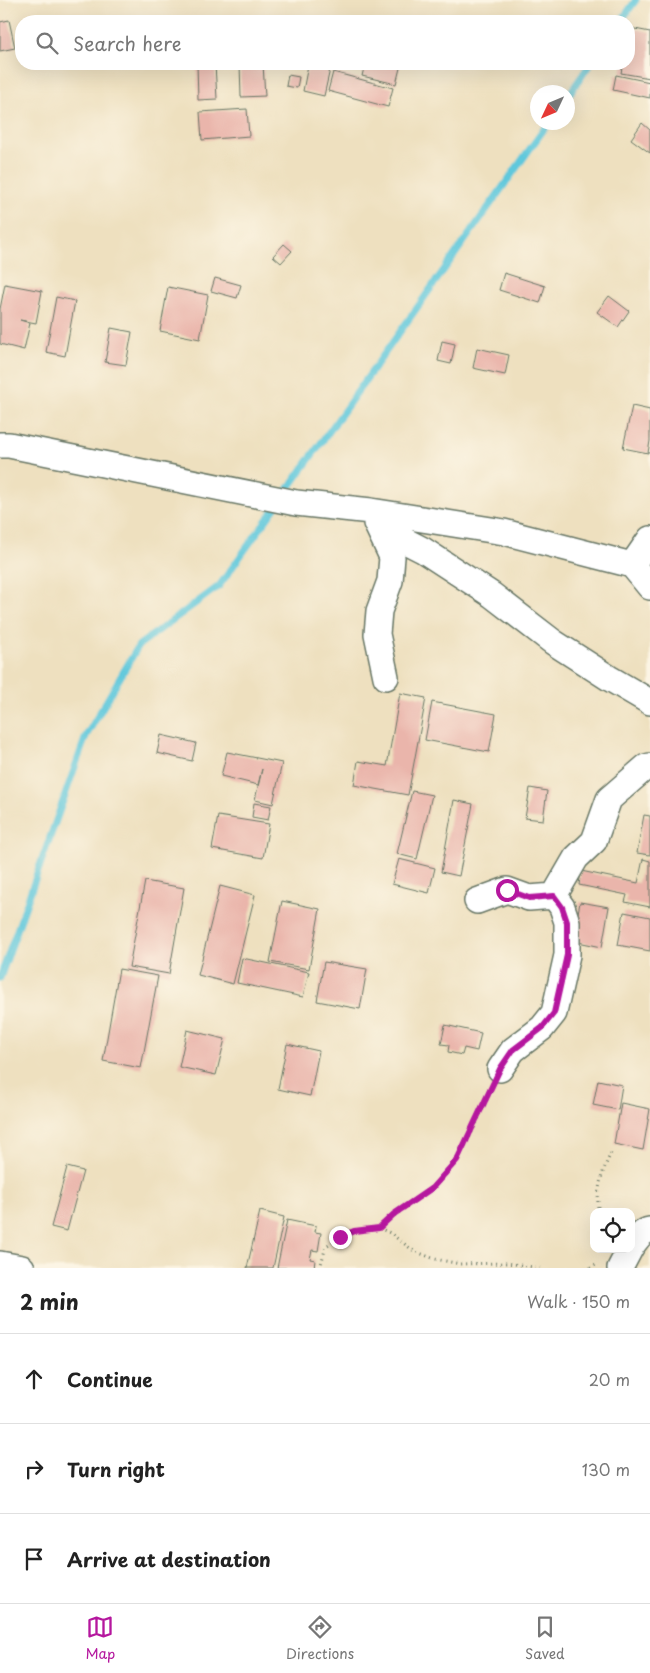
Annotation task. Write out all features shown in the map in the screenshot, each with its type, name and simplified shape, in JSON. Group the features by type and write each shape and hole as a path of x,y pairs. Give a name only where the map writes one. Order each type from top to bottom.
{"street":[{"path":"0,445 9,445 109,464 375,519 504,532 632,566 650,587"},
{"path":"375,519 392,557 390,581 379,611 377,634 386,677"},
{"path":"375,519 492,594 553,642 650,702"},
{"path":"632,566 650,539"},
{"path":"554,896 576,858 594,841 609,798 646,767 650,766"},
{"path":"477,901 507,890 529,898 554,896"},
{"path":"500,1069 513,1050 542,1028 554,1013 567,955 567,922 562,907 554,896"},
{"path":"635,1241 646,1231 650,1230"},
{"path":"620,1268 628,1253"},
{"path":"0,1264 22,1268"}],"path":[{"path":"379,1228 394,1214 432,1188 457,1160 500,1069"},
{"path":"598,1208 597,1199 601,1175 611,1153"},
{"path":"320,1268 326,1246 354,1231 379,1228 390,1233 414,1251 435,1259 460,1264 507,1263 540,1268"}],"building":[{"path":"9,20 15,48 0,51 0,22"},
{"path":"635,29 650,32 650,78 621,73 622,70 635,70"},
{"path":"197,70 215,70 217,99 198,100"},
{"path":"240,70 263,70 265,96 241,97"},
{"path":"307,70 330,70 324,96 303,91"},
{"path":"364,70 400,70 396,84 362,76"},
{"path":"333,72 393,88 388,107 328,91"},
{"path":"288,75 299,77 297,88 286,86"},
{"path":"616,75 650,82 650,98 613,90"},
{"path":"247,109 249,136 202,140 200,112"},
{"path":"642,123 650,130 650,153 631,139"},
{"path":"284,244 292,251 281,263 273,256"},
{"path":"504,273 545,286 540,303 499,290"},
{"path":"215,278 241,285 237,298 211,291"},
{"path":"5,284 42,291 36,323 20,320 30,323 24,350 0,344 0,309"},
{"path":"168,287 208,295 200,339 160,331"},
{"path":"609,296 629,311 618,327 597,312"},
{"path":"56,297 75,301 65,356 46,352"},
{"path":"111,328 132,332 126,365 105,362"},
{"path":"442,341 455,344 451,364 438,361"},
{"path":"477,348 509,355 505,375 473,368"},
{"path":"632,406 650,410 648,453 623,448"},
{"path":"400,693 426,698 408,795 354,785 358,761 387,766"},
{"path":"432,702 496,714 489,752 425,740"},
{"path":"161,735 196,743 192,761 157,753"},
{"path":"227,752 282,763 273,804 255,800 262,769 258,785 221,776"},
{"path":"530,788 547,791 543,820 525,818"},
{"path":"412,791 432,795 417,859 397,854"},
{"path":"454,800 473,804 459,876 441,872"},
{"path":"254,803 271,806 268,820 252,817"},
{"path":"644,815 650,816 650,855 637,853"},
{"path":"218,816 269,824 263,858 212,849"},
{"path":"399,859 435,868 429,893 392,884"},
{"path":"643,859 650,861 650,907 625,902 627,895 579,885 581,871 638,883"},
{"path":"145,881 184,888 169,974 129,967"},
{"path":"220,886 255,895 233,984 198,975"},
{"path":"282,901 320,909 309,969 270,962"},
{"path":"580,902 609,907 602,947 573,941"},
{"path":"624,912 650,917 650,951 618,945"},
{"path":"242,958 309,972 303,997 237,983"},
{"path":"324,962 367,969 360,1009 317,1001"},
{"path":"119,969 158,976 141,1068 103,1061"},
{"path":"445,1025 481,1033 477,1051 464,1048 462,1055 448,1052 449,1045 441,1044"},
{"path":"187,1030 225,1039 216,1075 179,1067"},
{"path":"287,1044 319,1051 310,1096 278,1089"},
{"path":"598,1080 622,1085 618,1110 593,1105"},
{"path":"621,1103 650,1109 643,1150 614,1144"},
{"path":"67,1167 83,1171 67,1231 51,1227"},
{"path":"260,1211 284,1217 273,1268 247,1268"},
{"path":"287,1220 316,1226 315,1232 321,1233 318,1251 312,1250 310,1259 315,1260 314,1268 277,1268"}],"waterway":[{"path":"625,15 636,0"},
{"path":"575,86 586,70"},
{"path":"284,495 543,130"},
{"path":"0,978 86,736 139,645 219,586 278,504"}],"route":[{"path":"340,1237 354,1231 379,1228 394,1214 432,1188 457,1160 500,1069 513,1050 542,1028 554,1013 567,955 567,922 562,907 554,896 529,898 507,890"}]}
